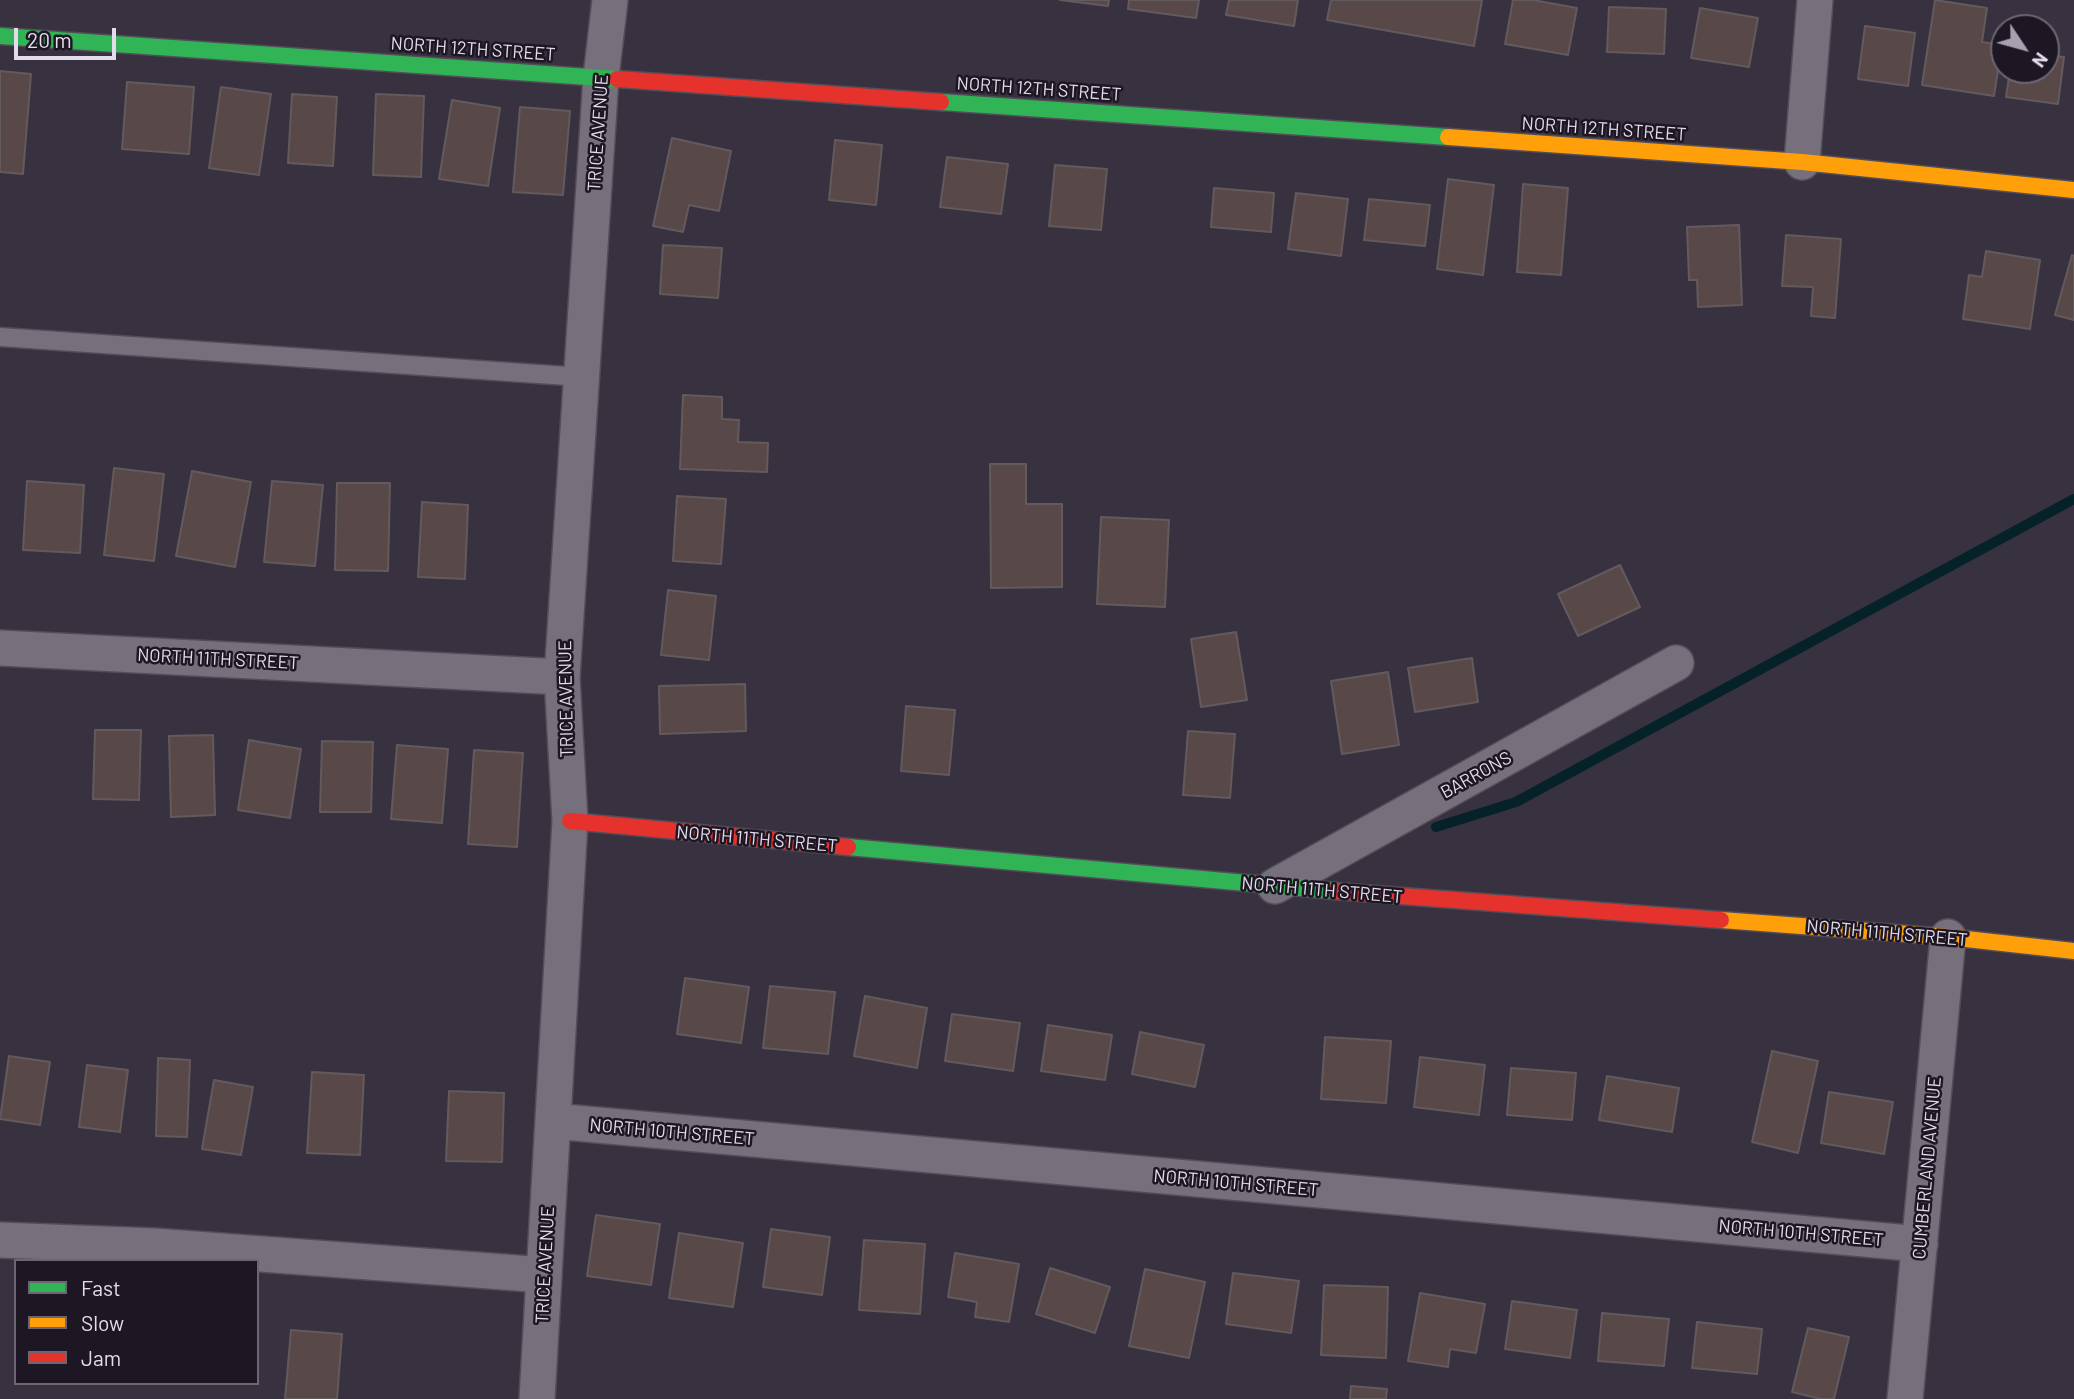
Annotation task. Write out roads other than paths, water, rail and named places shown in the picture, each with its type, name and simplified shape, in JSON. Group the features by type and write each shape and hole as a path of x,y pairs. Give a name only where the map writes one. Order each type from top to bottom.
{"street":[{"name":"TRICE AVENUE","path":"537,1399 570,821 562,677 601,78 610,0"},
{"path":"1802,162 1815,0"},
{"name":"NORTH 12TH STREET","path":"0,36 1802,162 2074,190"},
{"name":"NORTH 11TH STREET","path":"0,648 562,677"},
{"name":"BARRONS","path":"1275,886 1676,663"},
{"name":"NORTH 11TH STREET","path":"570,821 1275,886 1948,937 2074,951"},
{"name":"CUMBERLAND AVENUE","path":"1905,1399 1948,937"},
{"name":"NORTH 10TH STREET","path":"553,1121 1920,1244"},
{"path":"0,1240 154,1246 544,1275"}],"lane":[{"path":"0,337 582,377"}],"waterway":[{"path":"1436,827 1516,802 2074,499"}]}
